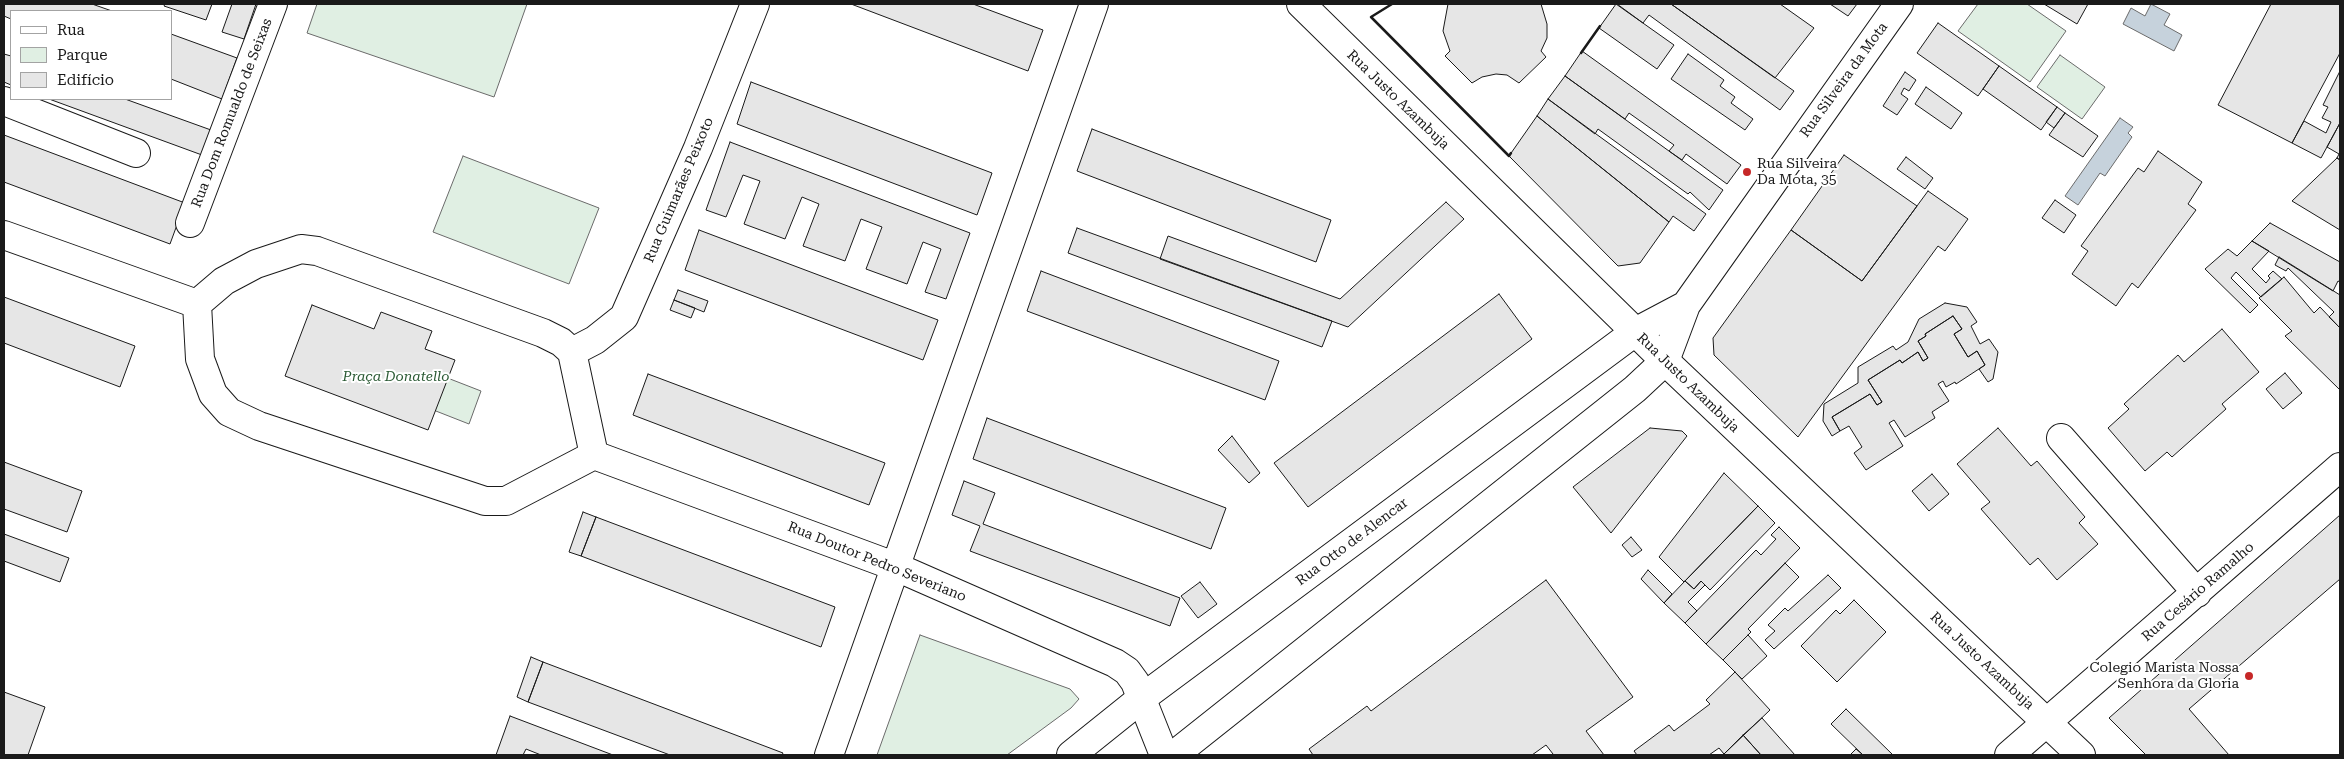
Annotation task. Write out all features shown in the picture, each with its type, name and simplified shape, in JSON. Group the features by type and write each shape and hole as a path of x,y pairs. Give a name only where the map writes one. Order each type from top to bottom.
{"street":[{"name":"Rua Dom Romualdo de Seixas","path":"190,223 273,4"},
{"name":"Rua Guimarães Peixoto","path":"572,352 595,340 624,317 698,148 755,4"},
{"path":"829,755 894,566 1094,4"},
{"name":"Rua Justo Azambuja","path":"1301,4 1665,361 2081,755"},
{"name":"Rua Silveira da Mota","path":"1665,361 1686,305 1900,4"},
{"path":"4,101 136,153"},
{"path":"4,236 197,304"},
{"path":"301,249 317,251 543,333 560,342 572,352 594,455 506,501 485,501 259,426 229,412 213,394 200,359 197,304 224,282 256,264 301,249"},
{"name":"Rua Silveira da Mota","path":"1635,332 1686,305"},
{"name":"Rua Otto de Alencar","path":"1071,755 1142,698 1635,332"},
{"path":"1174,755 1627,396 1665,361"},
{"path":"2062,438 2197,593"},
{"name":"Rua Doutor Pedro Severiano","path":"594,455 894,566 1115,663 1131,676 1142,698 1164,755"},
{"name":"Rua Cesário Ramalho","path":"2009,755 2340,467"}],"green space":[{"path":"317,4 527,4 494,97 307,33"},
{"path":"1978,4 2027,4 2066,31 2030,82 1958,31"},
{"path":"2060,55 2105,87 2082,119 2037,87"},
{"path":"463,156 599,208 569,284 433,232"},
{"name":"Praça Donatello","path":"324,330 481,391 469,424 311,362"},
{"path":"920,635 1070,689 1079,699 1071,708 1007,755 877,755"}],"shaded area":[{"path":"2151,4 2170,14 2164,25 2182,35 2174,51 2123,24 2131,8 2145,16"},
{"path":"2120,118 2133,127 2128,133 2132,137 2105,176 2100,173 2078,205 2065,196"}],"building":[{"path":"4,4 92,4 109,10 10,10 10,19 4,16"},
{"path":"165,4 212,4 206,20 164,6"},
{"path":"232,4 256,4 244,39 222,32"},
{"path":"851,4 973,4 1043,30 1028,71"},
{"path":"1448,4 1541,4 1547,24 1547,38 1541,51 1546,57 1519,83 1507,75 1496,74 1482,77 1472,83 1445,56 1450,51 1443,31"},
{"path":"1616,4 1674,45 1657,69 1599,28"},
{"path":"1617,4 1671,4 1794,91 1780,110 1649,15 1643,23"},
{"path":"1671,4 1780,4 1814,28 1775,78"},
{"path":"1830,4 1857,4 1848,16"},
{"path":"2044,4 2088,4 2077,24"},
{"path":"2271,4 2340,4 2340,53 2292,143 2218,105"},
{"path":"1938,23 1999,66 1978,96 1917,53"},
{"path":"172,34 237,58 222,99 172,79"},
{"path":"1582,51 1741,165 1727,184 1686,154 1682,160 1669,151 1674,145 1629,113 1625,119 1565,76"},
{"path":"4,54 10,56 10,85 4,82"},
{"path":"1688,54 1724,80 1720,86 1735,97 1731,103 1753,119 1745,130 1671,79"},
{"path":"1999,66 2057,107 2041,130 1983,89"},
{"path":"2340,71 2340,123 2321,158 2292,143 2304,121 2326,133 2331,122 2322,118 2328,107 2323,105"},
{"path":"1905,72 1916,80 1909,91 1904,88 1901,94 1908,99 1897,115 1883,106"},
{"path":"1565,76 1723,190 1709,210 1690,192 1688,194 1598,129 1595,134 1548,99"},
{"path":"751,82 992,173 977,215 737,124"},
{"path":"1926,87 1962,113 1951,129 1915,104"},
{"path":"1548,99 1706,214 1694,231 1673,216 1669,222 1537,116"},
{"path":"52,100 128,100 211,130 202,155"},
{"path":"2057,107 2065,113 2054,128 2046,122"},
{"path":"2065,113 2098,136 2083,157 2049,135"},
{"path":"1537,116 1669,222 1640,263 1618,266 1509,156"},
{"path":"2340,123 2340,160 2337,158 2339,154 2327,147"},
{"path":"1092,129 1331,220 1316,262 1077,171"},
{"path":"4,135 185,203 170,244 4,182"},
{"path":"730,142 970,233 946,299 925,292 941,249 923,242 907,284 866,269 882,227 861,219 845,261 803,246 819,204 802,197 785,239 744,224 760,181 743,175 726,217 706,210"},
{"path":"2158,151 2202,182 2188,204 2196,210 2138,288 2132,283 2116,306 2072,274 2088,251 2081,246 2138,168 2144,172"},
{"path":"1844,155 1917,206 1862,281 1791,230"},
{"path":"1906,157 1933,178 1925,189 1897,169"},
{"path":"2337,158 2340,160 2340,230 2292,201"},
{"path":"1928,191 1968,219 1945,251 1938,246 1798,437 1714,355 1713,338 1791,230 1862,281"},
{"path":"2055,200 2076,215 2064,233 2042,218"},
{"path":"1446,202 1464,219 1348,327 1160,259 1168,236 1340,299"},
{"path":"2270,223 2340,262 2340,282 2338,281 2333,291 2252,241"},
{"path":"1077,228 1332,321 1322,347 1068,253"},
{"path":"699,230 938,320 923,360 685,270"},
{"path":"2252,241 2269,251 2252,269 2266,283 2270,278 2268,276 2273,271 2282,279 2261,297 2236,272 2231,278 2258,305 2250,313 2205,269 2228,249 2237,256"},
{"path":"2279,257 2340,295 2340,328 2329,317 2334,312 2288,268 2286,271 2275,265"},
{"path":"1041,271 1279,361 1265,400 1027,311"},
{"path":"2284,277 2314,313 2320,307 2340,328 2340,390 2285,336 2292,331 2259,298"},
{"path":"678,290 708,301 704,312 674,300"},
{"path":"1499,294 1532,339 1308,507 1274,463"},
{"path":"4,297 135,346 120,387 4,343"},
{"path":"674,300 695,308 691,318 670,310"},
{"path":"1945,303 1967,307 1977,322 1971,326 1980,344 1989,339 1998,352 1993,379 1988,382 1979,369 1985,365 1977,351 1968,357 1954,334 1962,329 1953,316 1925,334 1926,336 1918,341 1928,358 1923,361 1918,352 1902,363 1900,360 1868,380 1882,402 1877,405 1870,394 1832,417 1840,431 1832,436 1823,421 1824,404 1858,383 1858,367 1893,346 1896,350 1908,342 1919,319"},
{"path":"312,305 374,329 381,312 432,331 425,349 455,360 428,430 285,376"},
{"path":"1953,316 1962,329 1954,334 1968,357 1977,351 1985,365 1956,384 1955,382 1946,387 1943,381 1938,384 1949,401 1932,412 1935,418 1905,437 1894,420 1889,423 1903,446 1866,470 1854,453 1862,447 1849,426 1840,431 1832,417 1870,394 1877,405 1882,402 1868,380 1900,360 1902,363 1918,352 1923,361 1928,358 1918,341 1926,336 1925,334"},
{"path":"2222,329 2259,372 2222,404 2226,409 2172,457 2167,452 2145,471 2108,428 2129,409 2124,404 2178,355 2184,362"},
{"path":"2285,373 2302,393 2283,409 2266,389"},
{"path":"648,374 885,463 869,505 633,415"},
{"path":"987,418 1226,508 1211,549 973,459"},
{"path":"1650,428 1682,431 1687,436 1611,533 1573,487"},
{"path":"1998,428 2031,466 2037,461 2085,517 2079,523 2098,544 2057,580 2038,558 2030,565 1981,509 1990,502 1957,464"},
{"path":"1232,436 1260,473 1249,483 1218,450"},
{"path":"4,462 82,491 67,532 4,509"},
{"path":"1724,473 1758,506 1684,582 1659,557"},
{"path":"1932,474 1949,494 1929,511 1912,491"},
{"path":"964,481 995,493 983,524 1180,598 1170,626 970,551 980,526 952,515"},
{"path":"1758,506 1775,523 1710,590 1701,581 1694,589 1685,581"},
{"path":"583,512 596,517 581,556 569,552"},
{"path":"2340,515 2340,579 2189,709 2229,755 2146,755 2109,718"},
{"path":"596,517 835,607 821,647 581,556"},
{"path":"1779,527 1800,548 1706,644 1685,623 1756,550 1761,555 1776,539 1771,535"},
{"path":"4,534 69,558 60,582 4,561"},
{"path":"1631,537 1642,550 1632,557 1622,545"},
{"path":"1785,563 1799,577 1748,629 1751,632 1723,660 1706,644"},
{"path":"1648,570 1672,594 1664,603 1641,579"},
{"path":"1828,575 1841,588 1774,649 1765,640 1775,631 1768,625 1785,608 1788,611"},
{"path":"1546,580 1633,697 1586,731 1604,755 1551,755 1553,754 1546,745 1532,755 1313,755 1309,749 1367,706 1371,711"},
{"path":"1685,581 1694,589 1701,581 1705,585 1688,602 1697,611 1685,623 1664,603"},
{"path":"1200,582 1217,604 1198,618 1181,596"},
{"path":"1854,600 1886,632 1837,682 1801,646 1836,610 1840,614"},
{"path":"1748,635 1767,656 1742,679 1723,660"},
{"path":"531,657 543,662 528,702 517,697"},
{"path":"543,662 783,753 782,755 670,755 528,702"},
{"path":"1735,672 1770,710 1724,754 1719,748 1709,755 1637,755 1634,751 1669,725 1674,731 1710,704 1706,700"},
{"path":"4,692 45,707 28,755 4,755"},
{"path":"1846,709 1893,755 1863,755 1831,724"},
{"path":"510,716 613,755 541,755 526,749 523,755 496,755"},
{"path":"1762,718 1795,755 1761,755 1743,735"},
{"path":"1743,735 1761,755 1722,755 1724,754"},
{"path":"1856,749 1863,755 1850,755"}],"wall":[{"path":"1392,4 1371,17 1509,156 1511,153"},
{"path":"1581,53 1600,26"}],"place":[{"name":"Rua Silveira Da Mota, 35","path":"1747,172"},
{"name":"Colegio Marista Nossa Senhora da Gloria","path":"2249,676"}]}
